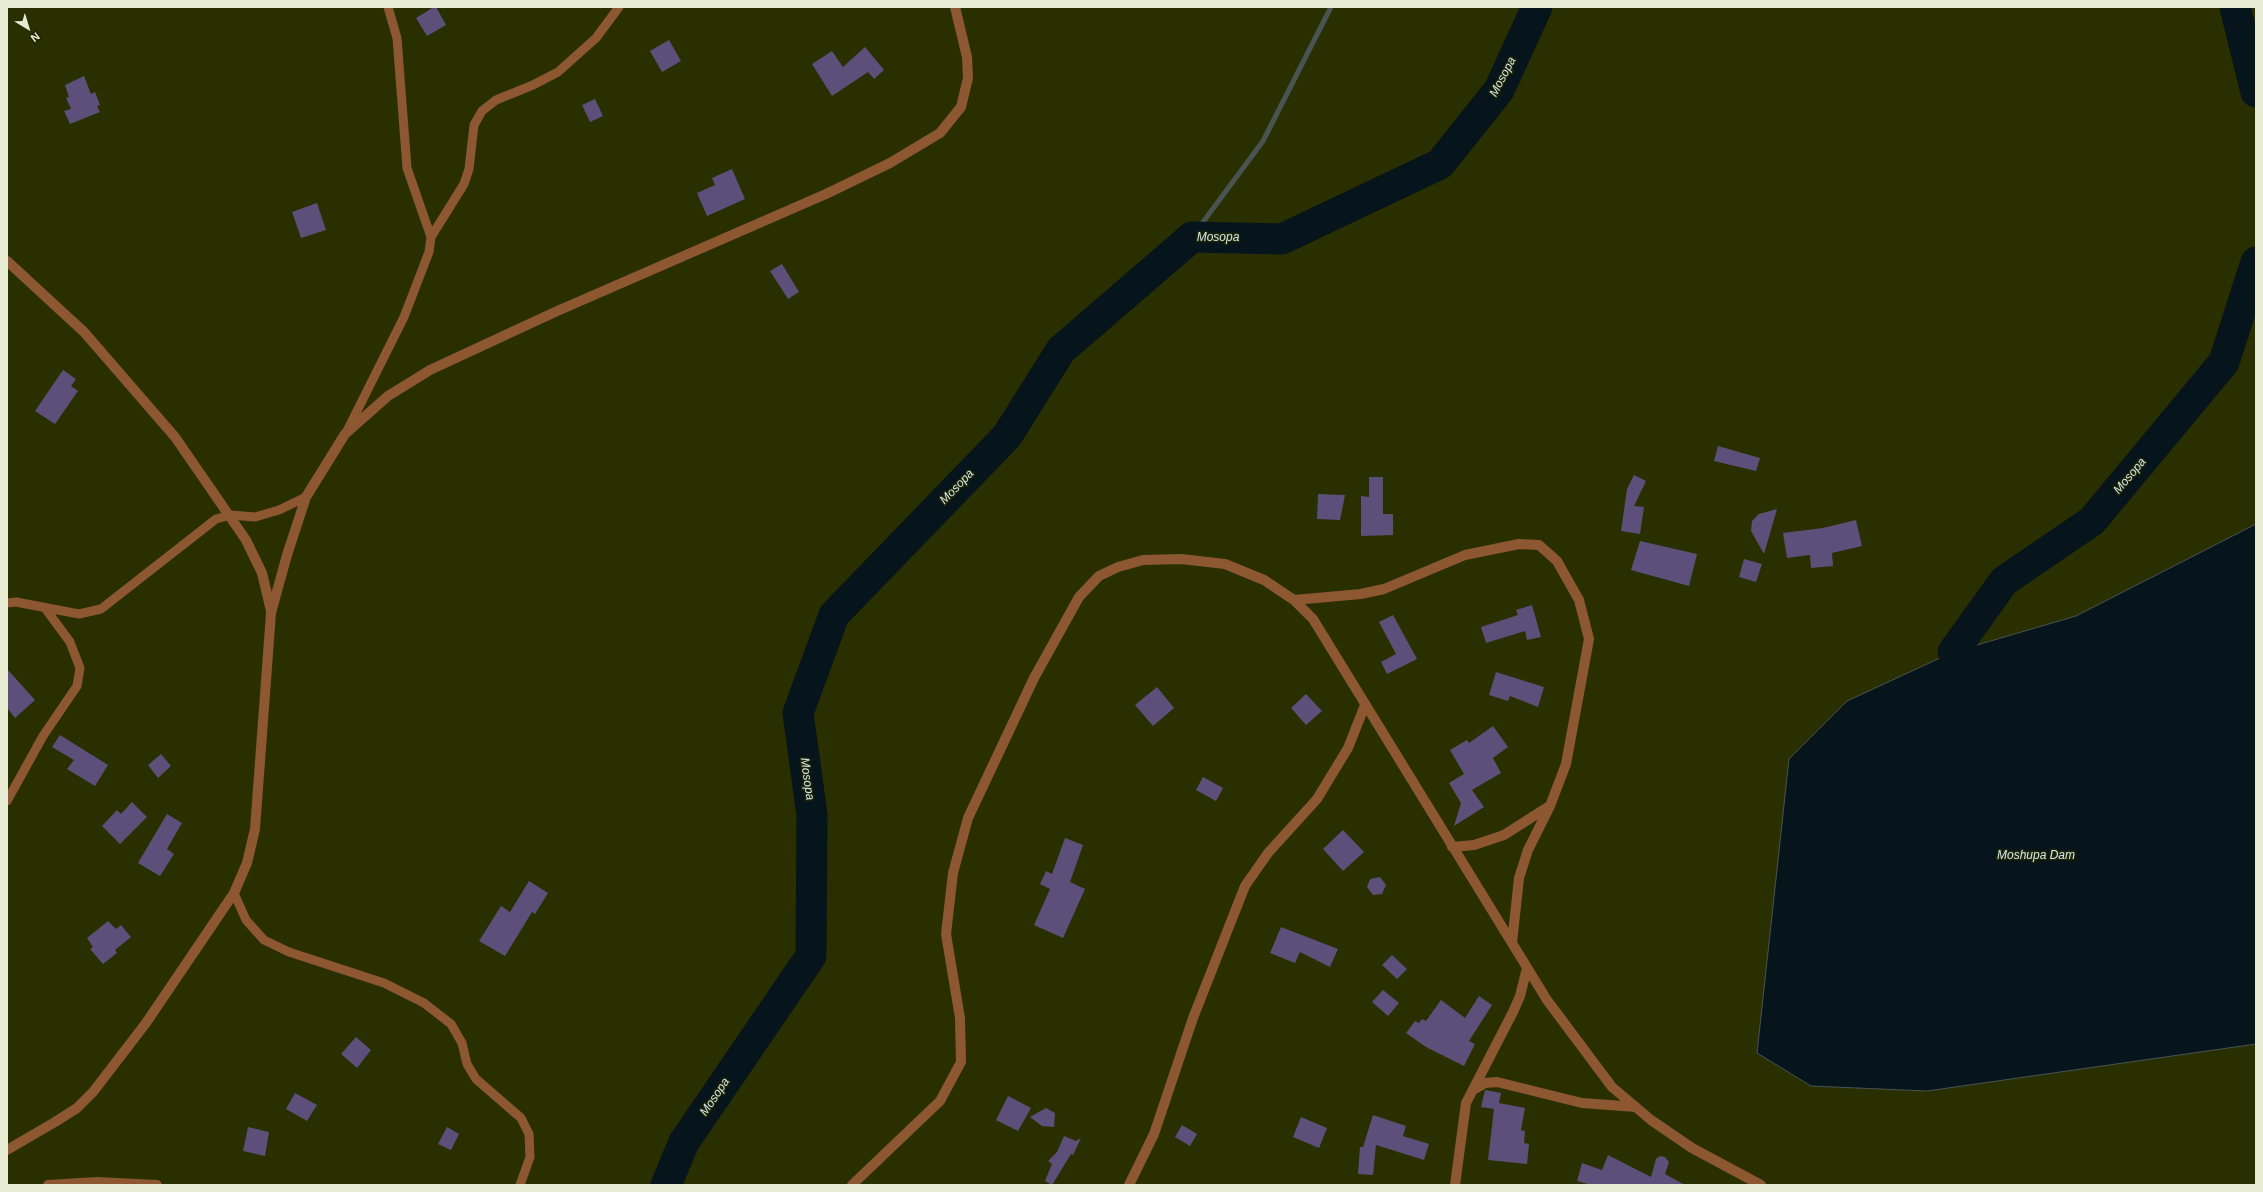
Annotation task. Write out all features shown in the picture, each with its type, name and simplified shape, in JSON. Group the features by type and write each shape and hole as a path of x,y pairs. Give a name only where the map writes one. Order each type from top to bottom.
{"street":[{"path":"7,1150 77,1108 93,1092 146,1023 234,893 247,863 255,829 271,613 287,555 306,497 345,434 388,396 430,370 555,312 826,194 890,163 940,133 961,107 968,78 968,57 955,7"},
{"path":"7,261 84,332 175,437 231,515 246,540 262,573 271,613"},
{"path":"1294,600 1361,594 1405,581 1465,555 1519,544 1539,545 1557,561 1579,600 1589,639 1566,764 1550,806 1528,850 1519,878 1512,943"},
{"path":"852,1185 940,1101 962,1062 960,1018 946,934 953,873 968,818 1034,678 1079,597 1099,576 1118,567 1143,560 1181,559 1225,564 1264,580 1294,600 1313,619 1547,1000 1612,1087 1636,1107 1692,1148 1761,1185"},
{"path":"1129,1185 1154,1134 1193,1018 1244,886 1268,853 1317,798 1348,748 1365,705"},
{"path":"1452,846 1474,845 1504,835 1550,806"},
{"path":"1455,1185 1466,1103 1515,1007 1527,968"},
{"path":"1473,1090 1485,1083 1496,1082 1582,1103 1636,1107"},
{"path":"48,1185 97,1182 157,1185"}],"lane":[{"path":"388,7 397,38 407,168 431,237"},
{"path":"345,434 404,317 429,252 431,237 464,184 469,169 474,125 482,111 496,100 533,85 558,72 596,38 619,7"},
{"path":"7,603 16,602 79,614 101,609 216,519 231,515 255,517 279,510 306,497"},
{"path":"7,801 43,736 77,686 80,668 70,642 45,608"},
{"path":"234,893 246,920 264,940 289,952 384,983 424,1003 451,1024 462,1043 468,1064 476,1079 521,1118 529,1134 530,1157 520,1185"}],"water":[{"name":"Moshupa Dam","path":"2256,524 2256,1044 1927,1091 1811,1086 1757,1053 1789,759 1847,701 1953,652 2076,616"}],"building":[{"path":"436,7 446,25 427,36 416,18"},
{"path":"669,40 681,61 662,72 650,51"},
{"path":"865,47 884,70 874,79 868,72 832,96 812,64 832,51 843,67"},
{"path":"84,76 91,94 95,92 100,105 97,106 100,112 70,124 64,111 71,109 66,98 69,97 65,85"},
{"path":"595,99 603,116 590,122 582,105"},
{"path":"732,169 745,199 707,216 697,193 715,185 712,178"},
{"path":"317,203 326,230 301,238 292,212"},
{"path":"782,264 799,292 788,299 770,271"},
{"path":"63,370 76,379 71,386 78,391 55,424 35,411"},
{"path":"1718,446 1760,458 1756,471 1714,461"},
{"path":"1634,475 1646,481 1634,506 1644,507 1640,534 1621,531 1627,489"},
{"path":"1369,477 1383,477 1383,514 1393,514 1393,535 1361,536 1361,496 1369,497"},
{"path":"1318,494 1345,495 1340,520 1317,519"},
{"path":"1777,509 1764,554 1751,531 1752,521 1759,514"},
{"path":"1856,520 1862,546 1832,553 1833,566 1811,568 1810,555 1787,558 1783,533 1823,528"},
{"path":"1640,541 1697,554 1689,586 1631,570"},
{"path":"1744,559 1762,564 1756,582 1739,577"},
{"path":"1532,605 1541,637 1527,640 1525,631 1486,643 1481,627 1518,615 1516,610"},
{"path":"1393,615 1417,659 1387,674 1381,662 1396,654 1379,622"},
{"path":"7,669 35,700 15,718 7,708"},
{"path":"1496,672 1544,687 1538,707 1510,696 1508,701 1489,695"},
{"path":"1157,687 1174,708 1153,726 1135,705"},
{"path":"1306,694 1322,711 1306,725 1291,708"},
{"path":"1493,726 1508,747 1493,758 1501,773 1472,790 1484,807 1454,826 1461,803 1449,783 1464,774 1450,750 1467,740 1469,743"},
{"path":"60,735 108,765 95,786 67,769 74,760 52,747"},
{"path":"161,754 171,766 158,778 148,765"},
{"path":"1203,777 1223,788 1216,801 1196,790"},
{"path":"132,802 147,817 120,844 102,826 117,810 121,814"},
{"path":"167,814 182,823 167,849 174,854 160,876 138,863"},
{"path":"1343,830 1364,852 1343,871 1323,849"},
{"path":"1065,838 1083,845 1070,882 1085,889 1063,938 1034,925 1050,889 1040,884 1046,871 1052,874"},
{"path":"1380,877 1386,885 1382,894 1373,895 1367,887 1370,879"},
{"path":"529,881 548,893 535,914 532,912 505,956 479,941 501,906 510,912"},
{"path":"108,921 116,929 121,925 131,937 115,950 117,953 103,964 90,949 93,947 87,938"},
{"path":"1281,927 1338,949 1330,967 1300,952 1295,963 1270,953"},
{"path":"1392,955 1407,969 1397,979 1382,965"},
{"path":"1383,990 1399,1003 1388,1016 1372,1002"},
{"path":"1479,996 1492,1005 1469,1041 1475,1044 1464,1066 1426,1047 1406,1033 1415,1021 1419,1023 1422,1019 1426,1021 1441,1000 1465,1018"},
{"path":"356,1037 371,1050 357,1068 341,1054"},
{"path":"1485,1090 1501,1093 1499,1103 1525,1108 1521,1130 1525,1131 1524,1143 1529,1144 1527,1164 1488,1160 1494,1109 1481,1107"},
{"path":"295,1093 317,1105 307,1121 286,1109"},
{"path":"1008,1096 1031,1108 1018,1131 996,1120"},
{"path":"1046,1108 1055,1113 1054,1127 1042,1126 1030,1117"},
{"path":"1373,1115 1406,1126 1403,1136 1429,1144 1424,1160 1376,1145 1373,1175 1358,1174 1360,1147 1363,1147"},
{"path":"1301,1117 1327,1128 1319,1148 1293,1137"},
{"path":"1182,1125 1197,1134 1190,1146 1175,1137"},
{"path":"248,1127 269,1132 265,1156 243,1151"},
{"path":"447,1127 459,1134 451,1150 438,1144"},
{"path":"1064,1136 1076,1141 1081,1138 1073,1155 1071,1154 1052,1185 1045,1181 1052,1164 1048,1161 1057,1152"},
{"path":"1608,1155 1651,1177 1656,1159 1660,1156 1665,1157 1669,1162 1665,1174 1685,1185 1591,1185 1577,1181 1582,1163 1602,1170"}],"waterway":[{"path":"1192,237 1263,141 1331,7"},
{"name":"Mosopa","path":"666,1185 684,1142 811,956 812,815 798,713 834,615 1007,436 1061,350 1192,237 1282,239 1440,164 1499,90 1537,7"},
{"name":"Mosopa","path":"2235,7 2256,92"},
{"name":"Mosopa","path":"1978,687 1953,652 2004,581 2092,521 2224,362 2256,262"}]}
